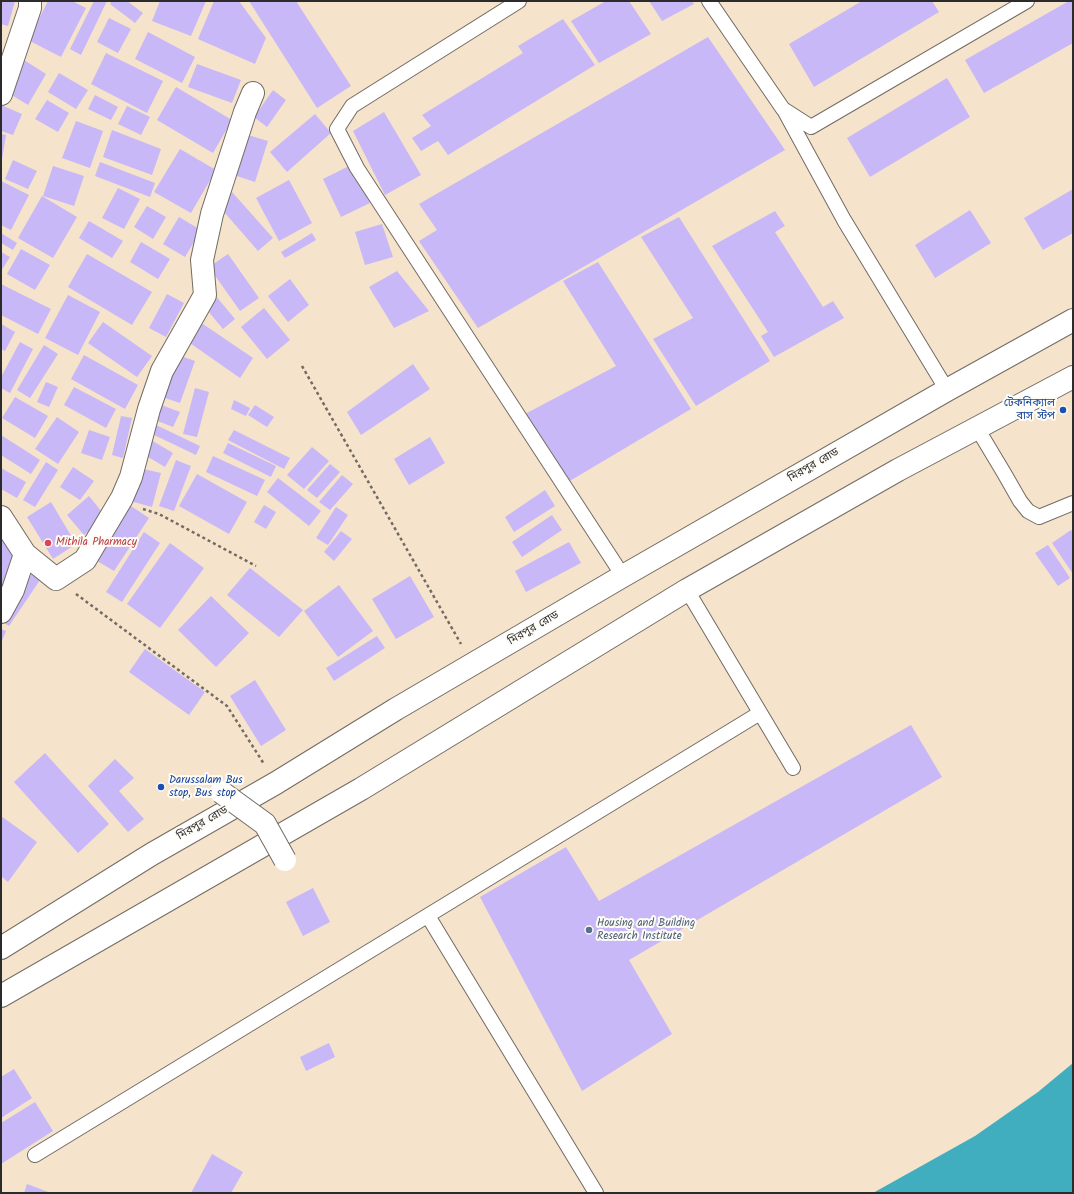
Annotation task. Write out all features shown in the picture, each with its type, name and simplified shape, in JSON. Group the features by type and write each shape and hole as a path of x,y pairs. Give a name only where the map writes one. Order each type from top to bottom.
{"main road":[{"path":"1,94 30,8 30,1"},
{"path":"1,516 25,554 56,579 85,560 122,498 131,477 149,409 162,371 205,295 202,260 212,214 245,112 253,93"},
{"name":"মিরপুর রোড","path":"1,948 152,854 276,783 396,709 947,390 1073,320"},
{"path":"1,996 361,789 687,590 898,470 1067,382"},
{"path":"1,612 13,590 25,554"},
{"path":"221,792 265,824 286,860"}],"lane":[{"path":"519,1 352,106 337,129 357,168 624,576"},
{"path":"709,1 783,109 844,220 947,390"},
{"path":"783,109 811,127 1027,1"},
{"path":"977,428 1020,501 1028,511 1039,517 1073,503"},
{"path":"687,590 794,768"},
{"path":"35,1155 760,713"},
{"path":"428,916 596,1193"}],"path":[{"path":"302,366 473,664"},
{"path":"122,498 140,508 159,514 256,566"},
{"path":"56,579 227,706 276,783"}],"water":[{"path":"1073,1063 1073,1193 873,1193 975,1136 1038,1092"}],"building":[{"path":"1,1 15,1 8,26 1,24"},
{"path":"48,1 72,1 86,8 61,57 28,40"},
{"path":"94,1 107,1 81,55 70,49"},
{"path":"112,1 127,1 143,13 135,23 110,4"},
{"path":"160,1 206,1 191,36 152,21"},
{"path":"214,1 239,1 266,38 255,64 198,39"},
{"path":"249,1 296,1 351,86 317,108"},
{"path":"606,1 629,1 651,34 599,63 571,21"},
{"path":"649,1 692,1 694,4 662,21"},
{"path":"862,1 932,1 939,12 814,87 789,44"},
{"path":"1069,1 1073,4 1073,43 984,93 965,60"},
{"path":"109,18 131,29 118,53 97,42"},
{"path":"563,19 595,65 448,155 438,141 421,151 412,138 431,126 422,115 523,53 518,46"},
{"path":"148,32 195,57 182,83 135,59"},
{"path":"708,37 785,150 478,328 419,241 437,230 419,204"},
{"path":"106,53 163,81 147,113 91,84"},
{"path":"24,60 46,74 28,105 5,91"},
{"path":"197,64 241,80 232,103 188,87"},
{"path":"59,73 88,90 76,109 48,92"},
{"path":"947,78 970,117 870,177 847,138"},
{"path":"176,87 232,120 213,153 157,120"},
{"path":"273,90 286,100 267,127 254,117"},
{"path":"95,95 118,107 111,120 88,109"},
{"path":"47,100 69,113 58,132 35,119"},
{"path":"1,105 22,114 13,135 1,131"},
{"path":"127,106 150,117 141,135 118,124"},
{"path":"384,112 421,175 385,195 353,131"},
{"path":"315,114 331,133 287,172 270,152"},
{"path":"76,121 103,131 90,168 62,158"},
{"path":"112,130 161,149 152,175 103,157"},
{"path":"1,134 6,135 2,159 1,159"},
{"path":"248,135 268,141 255,182 234,175"},
{"path":"180,149 216,170 191,213 154,192"},
{"path":"13,160 37,171 28,189 5,179"},
{"path":"100,162 155,183 150,197 95,176"},
{"path":"351,165 370,203 341,217 323,179"},
{"path":"53,166 84,176 74,206 43,196"},
{"path":"289,180 312,223 279,241 256,198"},
{"path":"1,181 29,195 11,230 1,225"},
{"path":"118,188 140,199 124,229 102,218"},
{"path":"1073,189 1073,233 1043,250 1024,218"},
{"path":"232,192 273,238 258,251 218,205"},
{"path":"42,196 77,217 53,258 18,238"},
{"path":"147,206 166,217 153,239 134,227"},
{"path":"970,210 991,243 935,278 915,245"},
{"path":"775,211 785,226 775,232 823,307 833,301 844,318 774,357 761,336 768,332 712,246"},
{"path":"179,217 201,230 185,257 163,244"},
{"path":"679,217 770,361 696,406 653,339 693,318 641,237"},
{"path":"89,221 123,241 112,258 79,238"},
{"path":"382,224 393,257 365,265 355,232"},
{"path":"1,233 17,243 13,250 1,243"},
{"path":"312,233 316,240 285,258 281,252"},
{"path":"141,242 170,259 158,279 130,262"},
{"path":"21,249 50,265 35,290 7,274"},
{"path":"1,252 10,257 1,271"},
{"path":"87,254 152,292 132,325 68,287"},
{"path":"228,254 259,298 240,311 209,267"},
{"path":"598,262 691,409 568,482 525,414 616,366 563,281"},
{"path":"397,271 429,311 394,328 369,287"},
{"path":"290,279 309,305 288,322 268,296"},
{"path":"1,284 51,309 38,334 1,315"},
{"path":"167,294 184,303 166,337 149,328"},
{"path":"68,295 100,312 78,355 45,338"},
{"path":"215,295 235,319 223,329 203,305"},
{"path":"264,308 290,340 267,359 241,327"},
{"path":"103,322 152,356 137,377 88,343"},
{"path":"200,322 253,358 240,378 187,341"},
{"path":"1,324 15,332 5,351 1,349"},
{"path":"20,342 33,349 10,393 1,388 1,377"},
{"path":"44,345 58,354 30,398 17,390"},
{"path":"84,355 138,385 125,409 71,379"},
{"path":"178,355 195,361 180,403 162,397"},
{"path":"413,364 430,389 361,435 347,412"},
{"path":"46,382 58,387 49,407 37,402"},
{"path":"74,387 116,409 106,428 64,405"},
{"path":"195,388 209,392 197,437 183,434"},
{"path":"15,397 48,416 35,438 2,418"},
{"path":"234,400 250,408 246,416 231,409"},
{"path":"156,403 180,412 173,427 150,418"},
{"path":"255,405 274,417 267,427 248,415"},
{"path":"121,416 132,418 123,458 112,455"},
{"path":"57,417 79,432 58,464 35,449"},
{"path":"156,425 200,446 196,455 152,434"},
{"path":"89,430 110,437 102,460 81,453"},
{"path":"234,430 290,458 284,469 228,440"},
{"path":"1,435 40,460 31,474 1,455"},
{"path":"430,437 445,463 409,485 394,459"},
{"path":"151,440 173,453 165,467 143,454"},
{"path":"228,443 276,466 271,477 223,453"},
{"path":"312,447 329,461 304,489 287,475"},
{"path":"213,456 265,480 257,496 206,472"},
{"path":"176,460 191,466 174,511 159,506"},
{"path":"46,462 58,470 35,507 23,500"},
{"path":"330,464 340,472 317,498 307,490"},
{"path":"73,467 94,481 80,500 60,487"},
{"path":"1,468 26,482 17,498 1,489"},
{"path":"139,468 161,473 152,507 130,501"},
{"path":"197,474 247,502 229,534 179,506"},
{"path":"342,475 353,484 330,510 319,502"},
{"path":"278,478 321,511 309,526 267,492"},
{"path":"545,490 555,506 514,532 505,517"},
{"path":"89,496 106,517 84,535 67,515"},
{"path":"51,502 76,544 53,559 27,517"},
{"path":"128,504 149,518 114,571 92,558"},
{"path":"264,505 276,512 266,529 254,522"},
{"path":"336,507 348,515 328,545 316,538"},
{"path":"552,515 562,530 522,557 512,542"},
{"path":"1,526 19,558 1,596"},
{"path":"1071,530 1073,533 1073,574 1052,543"},
{"path":"341,531 352,539 334,561 324,552"},
{"path":"144,532 160,543 122,602 106,592"},
{"path":"569,542 581,563 526,592 515,571"},
{"path":"170,543 204,568 160,628 127,604"},
{"path":"1048,545 1070,578 1058,586 1035,553"},
{"path":"250,568 303,610 279,637 227,595"},
{"path":"34,571 42,577 9,626 1,621"},
{"path":"410,576 434,617 396,639 372,599"},
{"path":"339,585 373,631 338,657 304,611"},
{"path":"211,596 249,633 216,667 178,630"},
{"path":"1,629 6,631 1,643"},
{"path":"377,636 385,648 334,681 326,668"},
{"path":"145,649 205,692 189,715 129,672"},
{"path":"255,680 286,730 261,746 230,696"},
{"name":"Housing and Building Research Institute","path":"911,725 942,777 629,960 672,1034 582,1091 480,897 566,847 599,901"},
{"path":"45,753 109,824 78,853 14,782"},
{"path":"115,759 134,778 119,791 144,819 128,832 88,786"},
{"path":"1,816 37,842 8,882 1,876"},
{"path":"313,888 330,922 303,936 286,902"},
{"path":"329,1043 335,1057 306,1071 300,1057"},
{"path":"14,1069 32,1098 1,1118 1,1077"},
{"path":"35,1102 53,1131 1,1164 1,1123"},
{"path":"212,1154 243,1172 231,1193 191,1193"},
{"path":"27,1184 51,1193 24,1193"}],"place":[{"name":"টেকনিক্যাল বাস স্টপ","path":"1063,410"},
{"name":"Mithila Pharmacy","path":"48,543"},
{"name":"Darussalam Bus stop, Bus stop","path":"161,787"},
{"name":"Housing and Building Research Institute","path":"589,930"}]}
